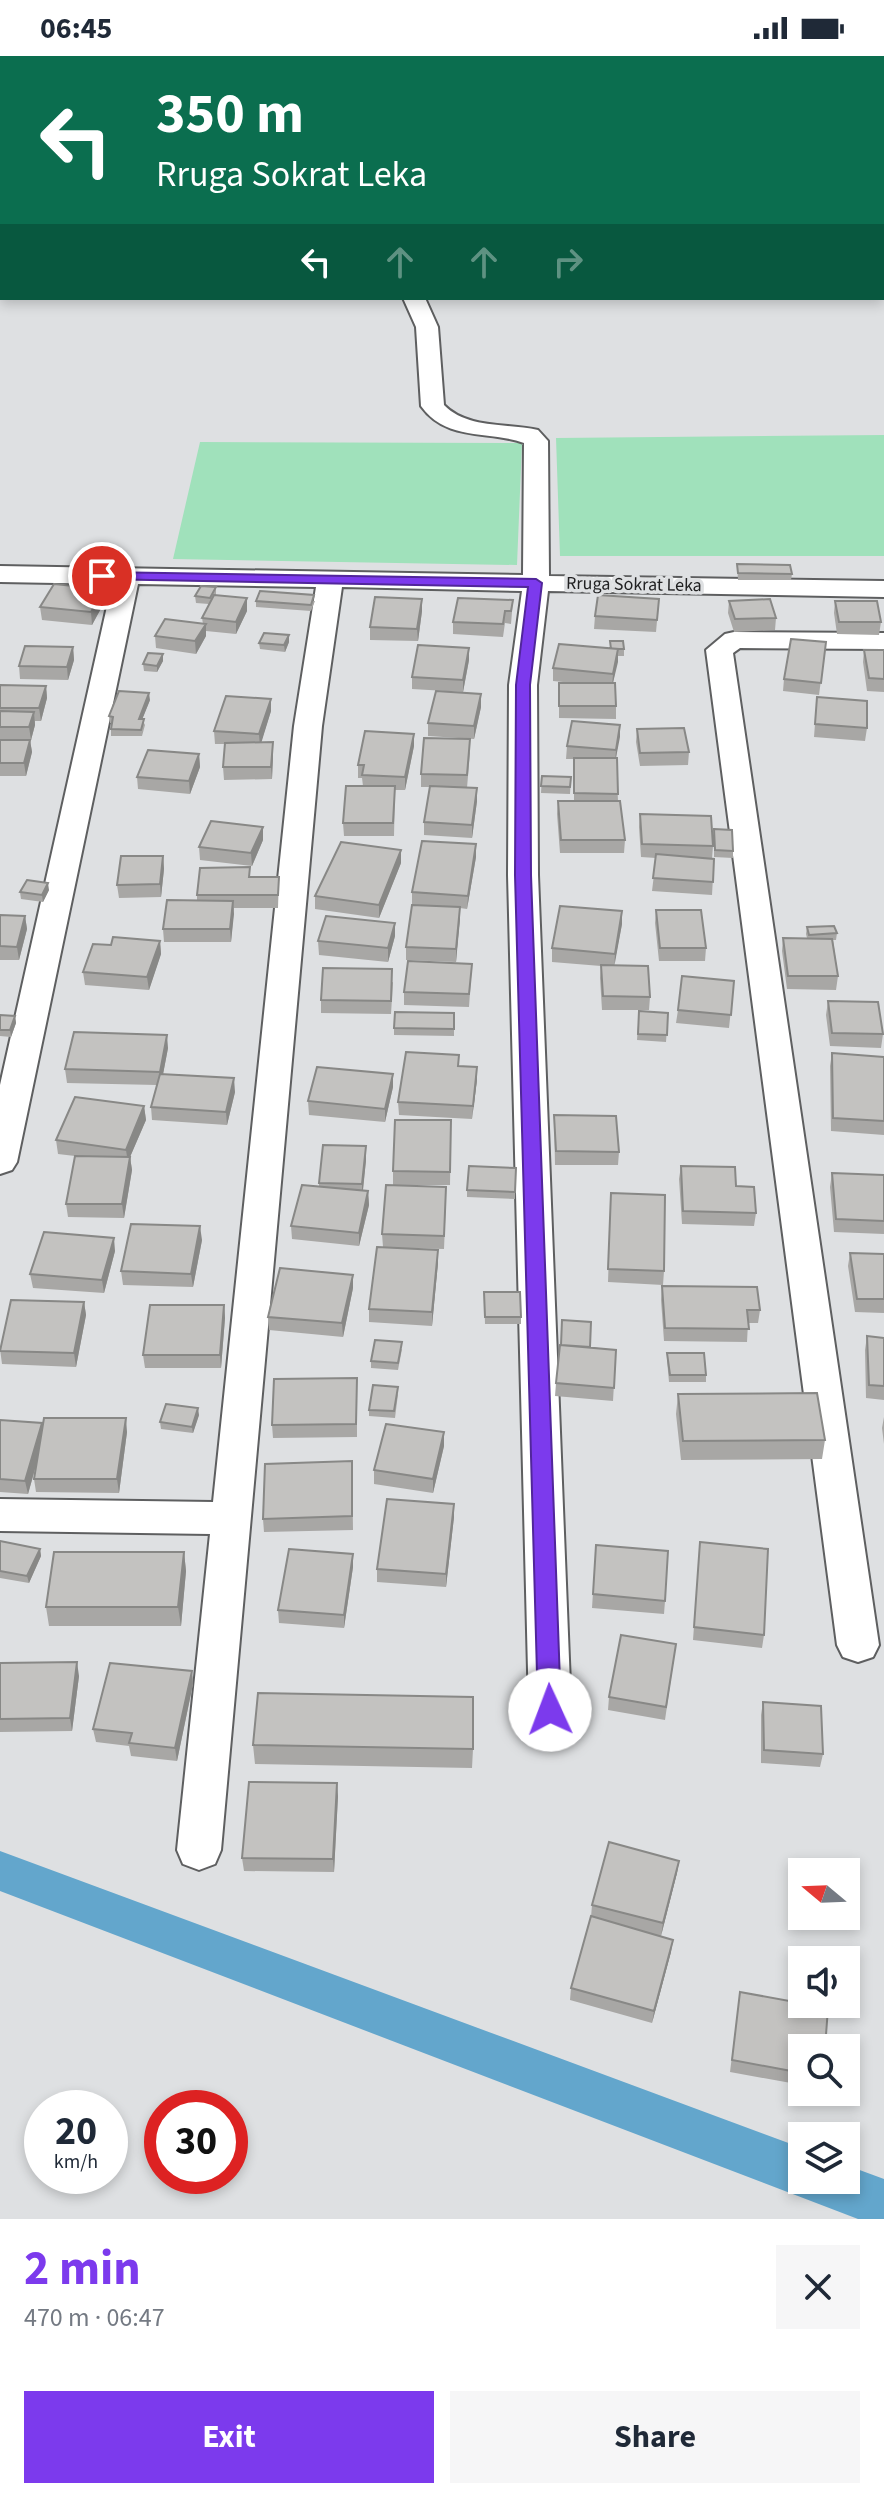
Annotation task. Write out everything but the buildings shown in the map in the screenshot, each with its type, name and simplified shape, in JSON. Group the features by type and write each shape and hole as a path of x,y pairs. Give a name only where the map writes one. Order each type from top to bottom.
{"street":[{"path":"415,300 427,327 433,406 444,418 458,425 530,435 536,441 536,583 523,685 523,875 550,1710"},
{"name":"Rruga Sokrat Leka","path":"0,574 884,589"},
{"path":"0,1162 127,576"},
{"path":"199,1850 308,726 330,579"},
{"path":"858,1645 719,650 734,640 884,641"},
{"path":"0,1515 232,1518"}],"green space":[{"path":"884,435 884,556 560,556 556,438"},
{"path":"200,442 522,443 517,565 173,559"}],"waterway":[{"path":"0,1871 788,2168"},
{"path":"857,2194 884,2204"}],"route":[{"path":"102,576 536,583 523,685 523,875 550,1710"}]}
